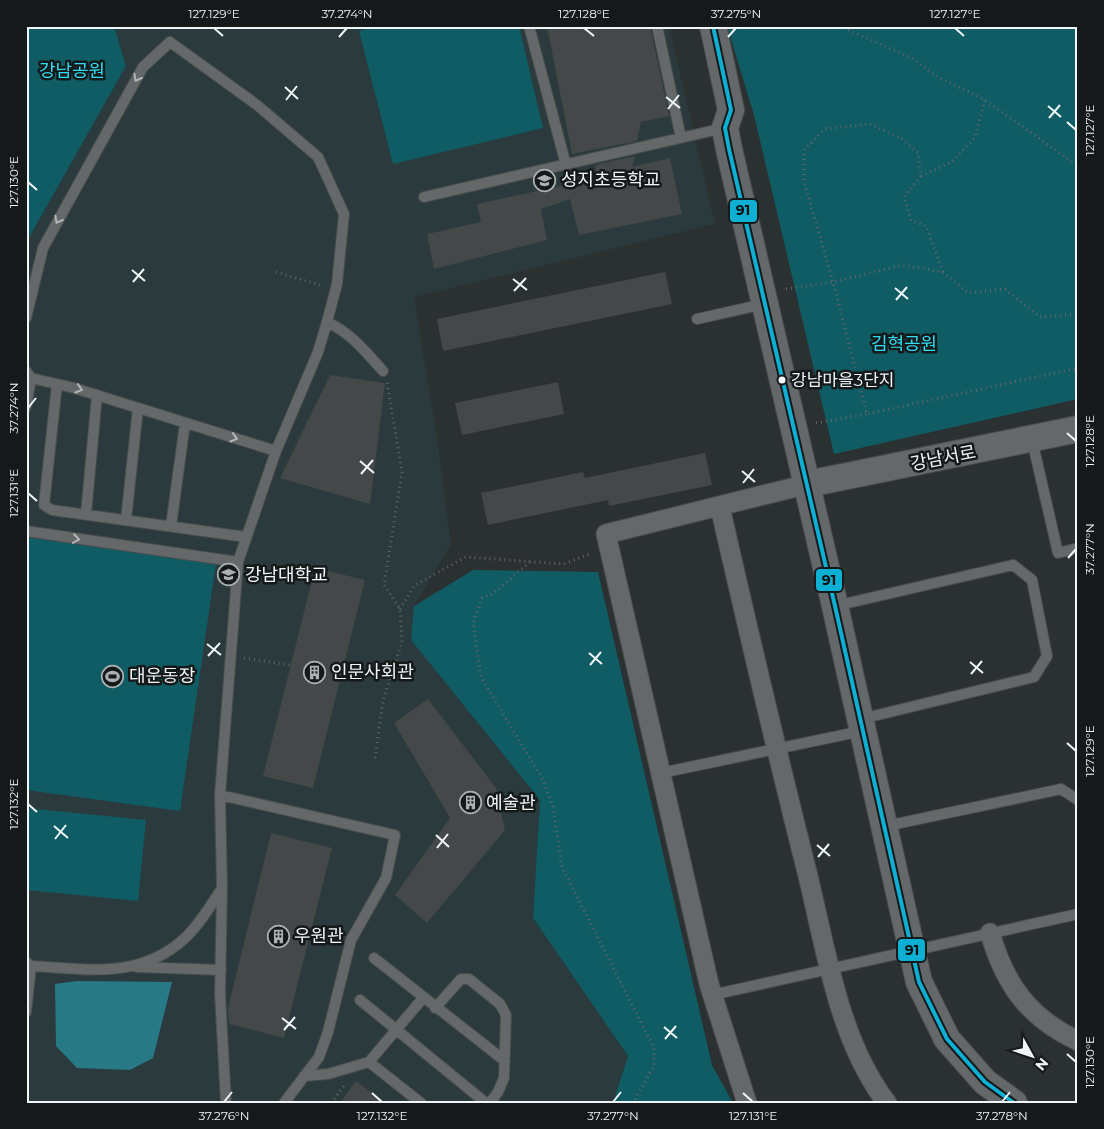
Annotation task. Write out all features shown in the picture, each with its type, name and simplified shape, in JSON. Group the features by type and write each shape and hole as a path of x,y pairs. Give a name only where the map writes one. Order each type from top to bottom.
{"street":[{"path":"695,26 715,114 726,128 776,297 808,484 919,982 947,1039 985,1082 1014,1103"},
{"path":"713,26 731,110 726,128"},
{"name":"강남서로","path":"808,484 1032,440 1078,429"},
{"path":"748,1103 712,995 606,534 808,484"},
{"path":"720,507 776,749 847,1030 873,1085 887,1103"},
{"path":"990,934 998,961 1007,980 1028,1007 1055,1031 1078,1042"}],"lane":[{"path":"529,26 566,164"},
{"path":"657,26 681,138"},
{"path":"26,318 43,248 143,67 170,42 257,105 318,158 344,214 336,290 318,352 276,450 238,562 220,795 222,887 220,970 226,1103"},
{"path":"424,197 726,128"},
{"path":"697,319 776,297"},
{"path":"327,322 342,329 364,349 383,371"},
{"path":"26,407 29,374 276,450"},
{"path":"57,384 44,506 52,510 246,537"},
{"path":"86,514 97,395"},
{"path":"126,520 138,408"},
{"path":"171,526 185,422"},
{"path":"1032,440 1058,553 1078,548"},
{"path":"26,532 238,562"},
{"path":"660,773 776,749 1034,677 1047,656 1032,580 1013,565 835,606"},
{"path":"884,827 1060,789 1078,800"},
{"path":"220,795 395,836 386,878 350,940 328,1032 320,1057 284,1103"},
{"path":"134,967 160,956 185,938 204,916 222,887"},
{"path":"712,995 1078,914"},
{"path":"374,958 435,1008 505,1061"},
{"path":"26,1012 28,964 108,971 134,967 220,970"},
{"path":"360,1000 488,1103 498,1092 504,1078 506,1015 500,1004 468,980 461,979 435,1008"},
{"path":"304,1076 328,1074 369,1062 423,998"},
{"path":"369,1062 422,1103"}],"path":[{"path":"839,26 910,57 938,77 985,100 1078,166"},
{"path":"943,272 926,226 911,220 904,197 921,176 952,162 975,137 985,100"},
{"path":"867,414 834,282 804,181 804,150 825,128 870,124 901,138 918,153 921,176"},
{"path":"776,297 902,264 943,272 968,293 1005,289 1040,317 1078,314"},
{"path":"276,272 336,290"},
{"path":"816,423 867,414 1078,368"},
{"path":"375,758 383,701 402,642 400,609 384,585 402,472 383,371"},
{"path":"400,609 415,586 466,557 564,564 608,546"},
{"path":"530,562 493,594 482,598 473,623 481,676 542,780 553,808 562,867 654,1048 654,1066 633,1103"},
{"path":"230,656 290,665"}],"shaded area":[{"name":"강남대학교","path":"114,26 669,26 715,224 414,297 437,438 451,545 414,606 411,640 540,800 533,918 628,1056 613,1103 26,1103 26,243 126,66"},
{"path":"77,981 172,982 153,1058 130,1070 77,1068 56,1046 55,984"}],"green space":[{"name":"강남공원","path":"26,26 114,26 126,66 26,243"},
{"path":"374,26 519,26 543,128 393,164 359,31"},
{"name":"김혁공원","path":"727,26 1078,26 1078,399 834,454 754,115"},
{"name":"대운동장","path":"26,537 216,563 180,811 26,790"},
{"path":"473,570 598,572 712,1065 733,1103 613,1103 628,1056 533,918 540,800 411,640 414,606"},
{"path":"26,808 146,820 138,901 26,890"}],"building":[{"path":"547,26 650,26 669,116 641,122 637,141 572,154"},
{"path":"635,156 632,167 670,158 682,214 579,235 570,199 541,209 547,240 434,269 427,234 481,222 477,204 597,178 595,165"},
{"path":"665,272 672,304 443,351 437,319"},
{"path":"330,375 385,383 370,504 280,478"},
{"path":"558,382 564,414 462,435 455,403"},
{"path":"705,453 712,485 609,506 608,500 488,525 481,493 583,472 585,478"},
{"name":"인문사회관","path":"315,568 365,580 313,788 263,776"},
{"name":"예술관","path":"428,699 496,788 505,830 427,923 395,895 450,818 394,723"},
{"name":"우원관","path":"271,833 332,848 284,1038 229,1024 228,1008"},
{"path":"356,1081 386,1103 340,1103"}],"transit line":[{"name":"91","path":"713,26 731,110 725,128 729,149 835,606 919,982 947,1039 985,1082 1014,1103"}],"place":[{"name":"성지초등학교","path":"545,180"},
{"name":"강남마을3단지","path":"782,380"},
{"name":"강남대학교","path":"229,575"},
{"name":"인문사회관","path":"315,672"},
{"name":"대운동장","path":"113,676"},
{"name":"예술관","path":"470,803"},
{"name":"우원관","path":"278,936"}]}
